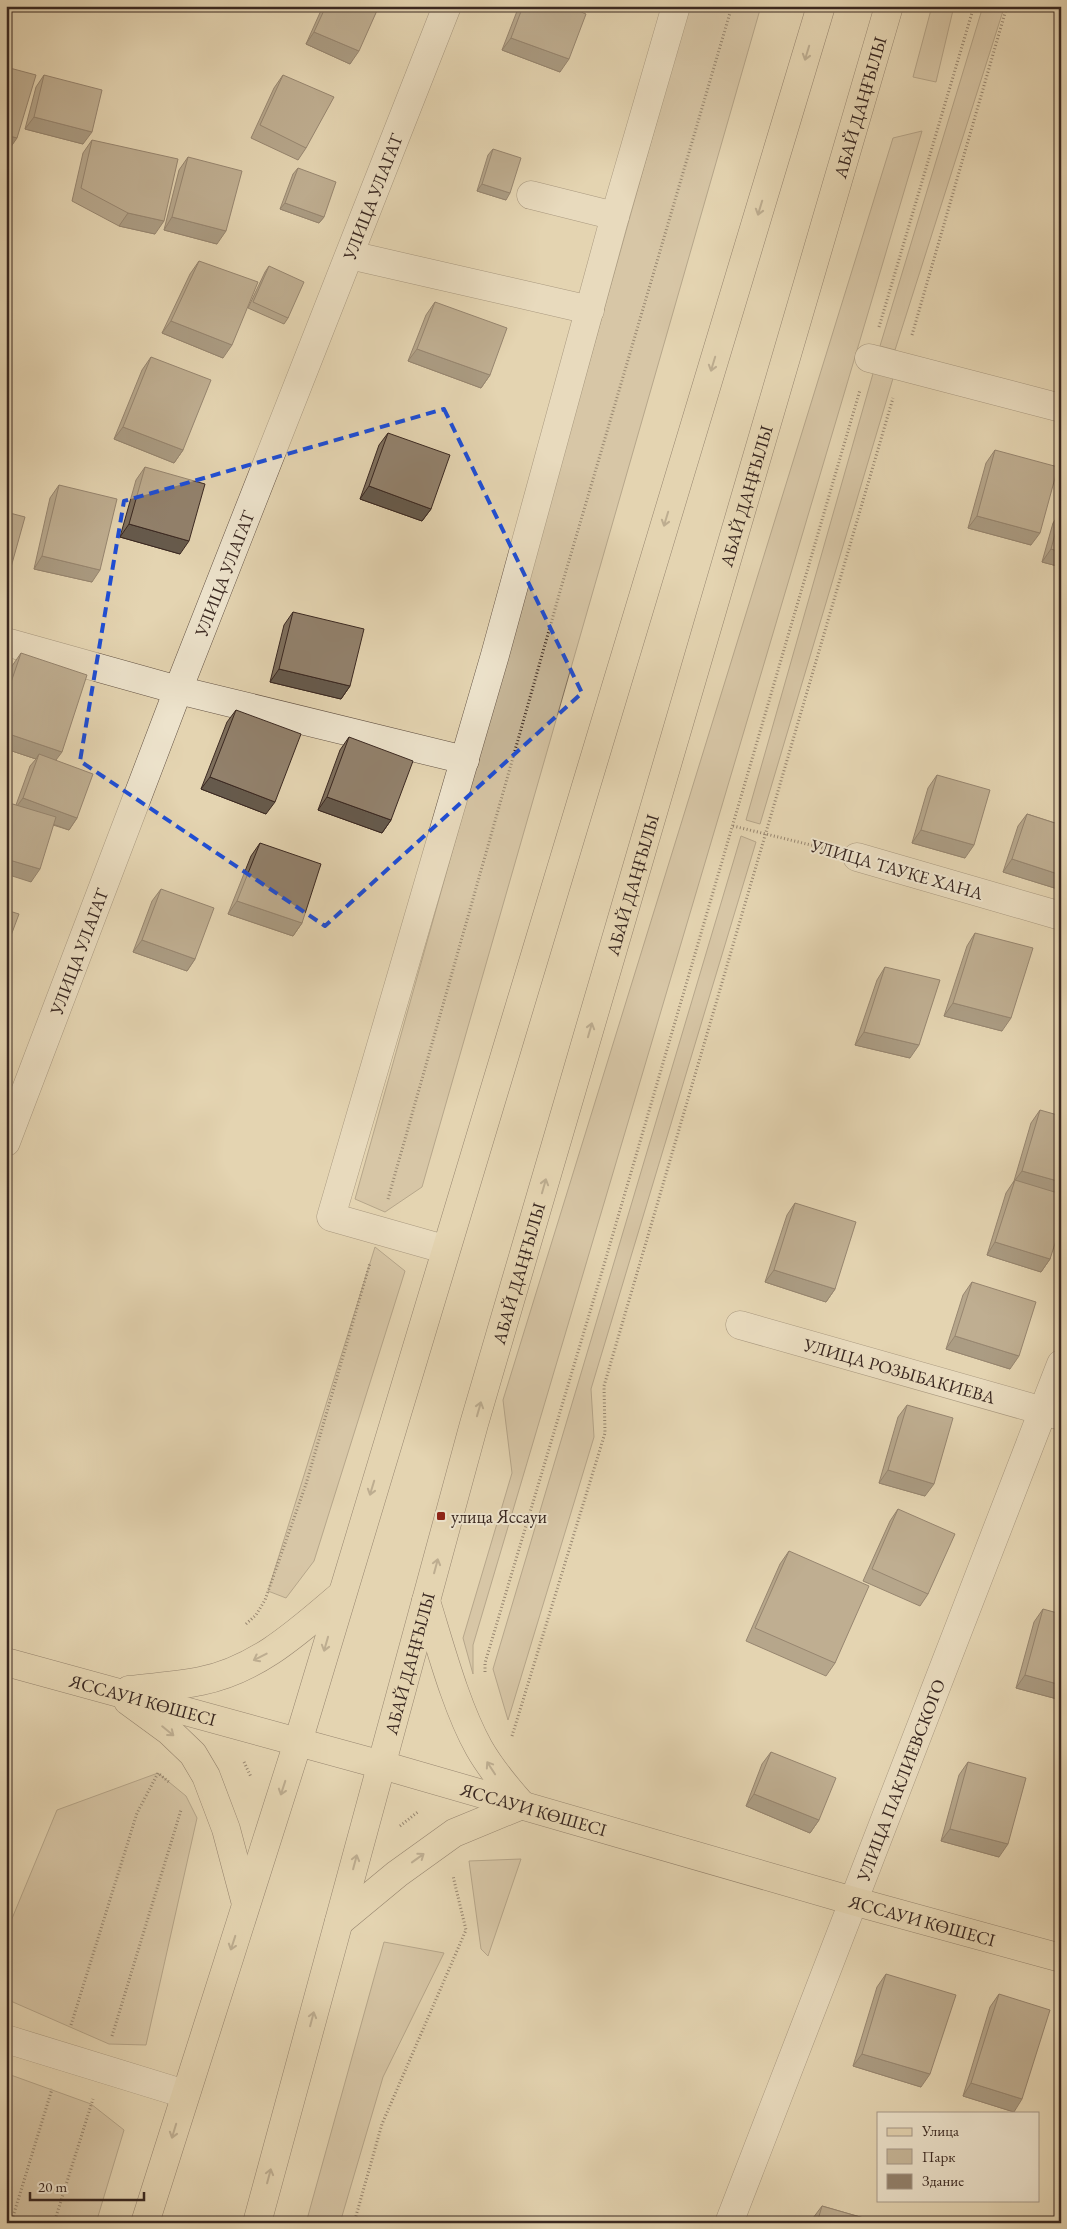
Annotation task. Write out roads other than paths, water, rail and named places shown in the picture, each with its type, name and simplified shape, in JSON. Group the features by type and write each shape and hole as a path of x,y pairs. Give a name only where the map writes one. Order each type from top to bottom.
{"main road":[{"path":"145,2223 298,1742 444,1249 821,6"},
{"name":"АБАЙ ДАҢҒЫЛЫ","path":"256,2223 474,1424 889,6"},
{"path":"115,1691 202,1681 236,1670 279,1647 340,1596"},
{"path":"339,1922 397,1874 454,1833 522,1805 496,1774 478,1748 466,1721 426,1600"},
{"name":"ЯССАУИ КӨШЕСІ","path":"6,1662 382,1765 853,1901 1061,1958"},
{"path":"115,1691 168,1731 193,1754 206,1776 226,1829 246,1904"}],"street":[{"name":"УЛИЦА УЛАГАТ","path":"6,1142 178,690 448,6"},
{"path":"444,1249 379,1232 331,1216 465,760 615,216 676,6"},
{"path":"531,195 615,216"},
{"path":"350,255 590,310"},
{"path":"869,358 1061,408"},
{"path":"6,642 178,690 465,760"},
{"name":"УЛИЦА ТАУКЕ ХАНА","path":"857,857 1061,916"},
{"name":"УЛИЦА РОЗЫБАКИЕВА","path":"740,1325 1052,1413"},
{"name":"УЛИЦА ПАКЛИЕВСКОГО","path":"730,2223 853,1901 1052,1413 1061,1364"},
{"path":"6,2039 185,2094"}],"place":[{"name":"улица Яссауи","path":"441,1516"}]}
